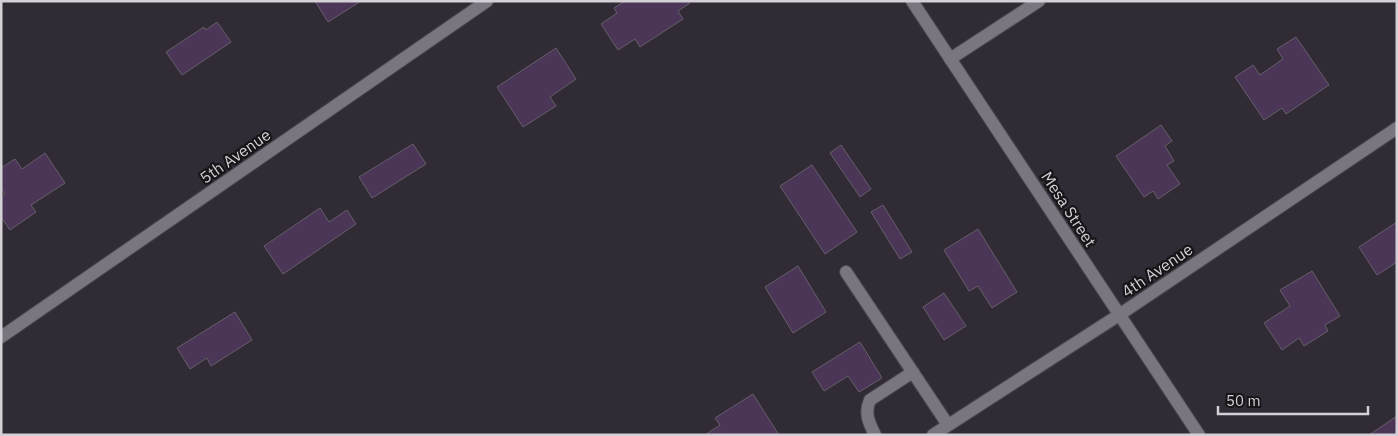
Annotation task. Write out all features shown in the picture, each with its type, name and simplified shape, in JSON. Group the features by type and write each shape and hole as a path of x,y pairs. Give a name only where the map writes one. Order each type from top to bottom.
{"street":[{"name":"5th Avenue","path":"1,337 487,1"},
{"name":"Mesa Street","path":"912,1 1199,435"},
{"path":"950,59 1039,1"},
{"name":"4th Avenue","path":"933,435 1119,315 1397,128"},
{"path":"846,272 948,425"},
{"path":"875,435 867,416 866,408 870,400 913,372"}],"building":[{"path":"315,1 361,1 328,22"},
{"path":"625,1 688,1 690,3 678,11 683,19 640,47 635,39 618,50 601,24 617,13 614,8"},
{"path":"217,22 231,42 182,75 166,52 204,27 206,30"},
{"path":"1296,37 1329,85 1286,114 1282,108 1264,120 1235,77 1253,65 1260,75 1283,59 1277,49"},
{"path":"556,48 576,79 550,97 556,106 523,127 497,87"},
{"path":"1161,125 1172,141 1165,146 1174,161 1167,165 1180,184 1158,199 1153,191 1144,197 1116,156"},
{"path":"413,144 426,164 372,198 359,177"},
{"path":"841,145 871,189 860,197 830,153"},
{"path":"45,153 65,183 31,205 36,212 10,230 1,217 1,197 5,194 1,189 1,168 15,159 22,169"},
{"path":"812,165 857,232 825,254 780,186"},
{"path":"883,205 912,252 900,259 871,212"},
{"path":"320,208 329,222 347,210 356,224 283,274 264,246"},
{"path":"1397,222 1397,262 1377,275 1359,247"},
{"path":"978,229 1017,292 992,308 978,286 969,291 944,250"},
{"path":"798,266 826,312 793,333 765,287"},
{"path":"1312,271 1340,316 1325,325 1328,331 1304,346 1299,338 1282,350 1264,323 1290,306 1280,290"},
{"path":"944,293 966,326 944,340 923,307"},
{"path":"235,312 252,340 211,366 207,358 190,369 177,348"},
{"path":"860,342 882,378 859,392 848,376 824,391 812,372"},
{"path":"753,394 779,435 705,435 720,425 715,418"},
{"path":"1397,416 1397,435 1369,435"}]}
